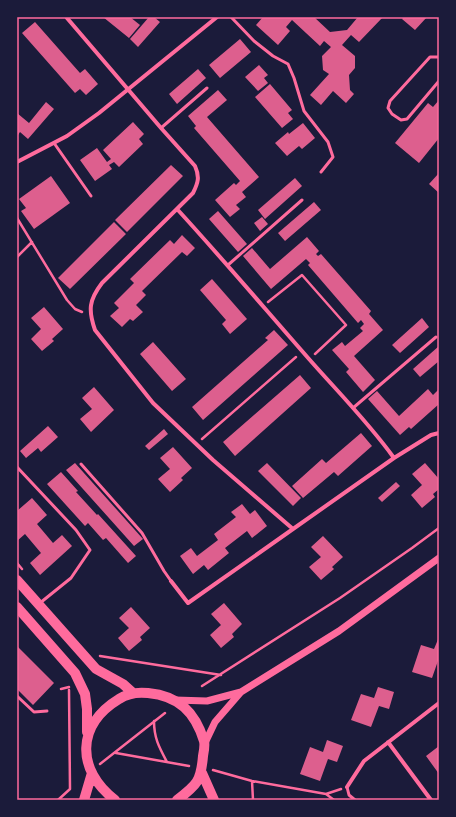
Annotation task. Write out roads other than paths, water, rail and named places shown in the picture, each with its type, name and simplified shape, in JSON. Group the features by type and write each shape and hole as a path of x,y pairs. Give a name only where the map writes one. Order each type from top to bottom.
{"main road":[{"path":"17,580 96,669 123,684 133,693"},
{"path":"17,607 75,673 85,694 87,709 87,762 99,786 115,800"},
{"path":"87,734 94,722 104,710 120,698 133,693 146,693 162,695 175,700 189,712 198,725 205,743 202,773 198,782 177,800"},
{"path":"84,800 92,773"},
{"path":"202,773 214,800"}],"street":[{"path":"17,162 54,143 99,113 217,17"},
{"path":"67,18 195,166 199,179 193,193 102,283 92,298 91,312 95,330 154,403 196,444 293,529"},
{"path":"177,209 353,408 380,439 394,458"},
{"path":"171,581 188,603 394,458 431,435 439,433"},
{"path":"175,700 207,701 241,692 339,631 439,558"},
{"path":"205,743 215,722 241,692"},
{"path":"347,787 364,761 439,703"},
{"path":"388,742 431,800"}],"lane":[{"path":"230,17 254,41 273,56 288,64 294,78 304,112 328,142 333,157 321,172"},
{"path":"439,57 430,57 390,101 388,108 392,114 401,120 407,119 439,81"},
{"path":"161,128 208,88"},
{"path":"54,143 91,196"},
{"path":"228,265 302,200"},
{"path":"353,408 436,337"},
{"path":"81,464 142,533 164,572 171,581"},
{"path":"17,467 76,530 90,550 71,578 39,605"},
{"path":"17,696 34,712 47,711"},
{"path":"347,787 349,795 355,800"}]}
